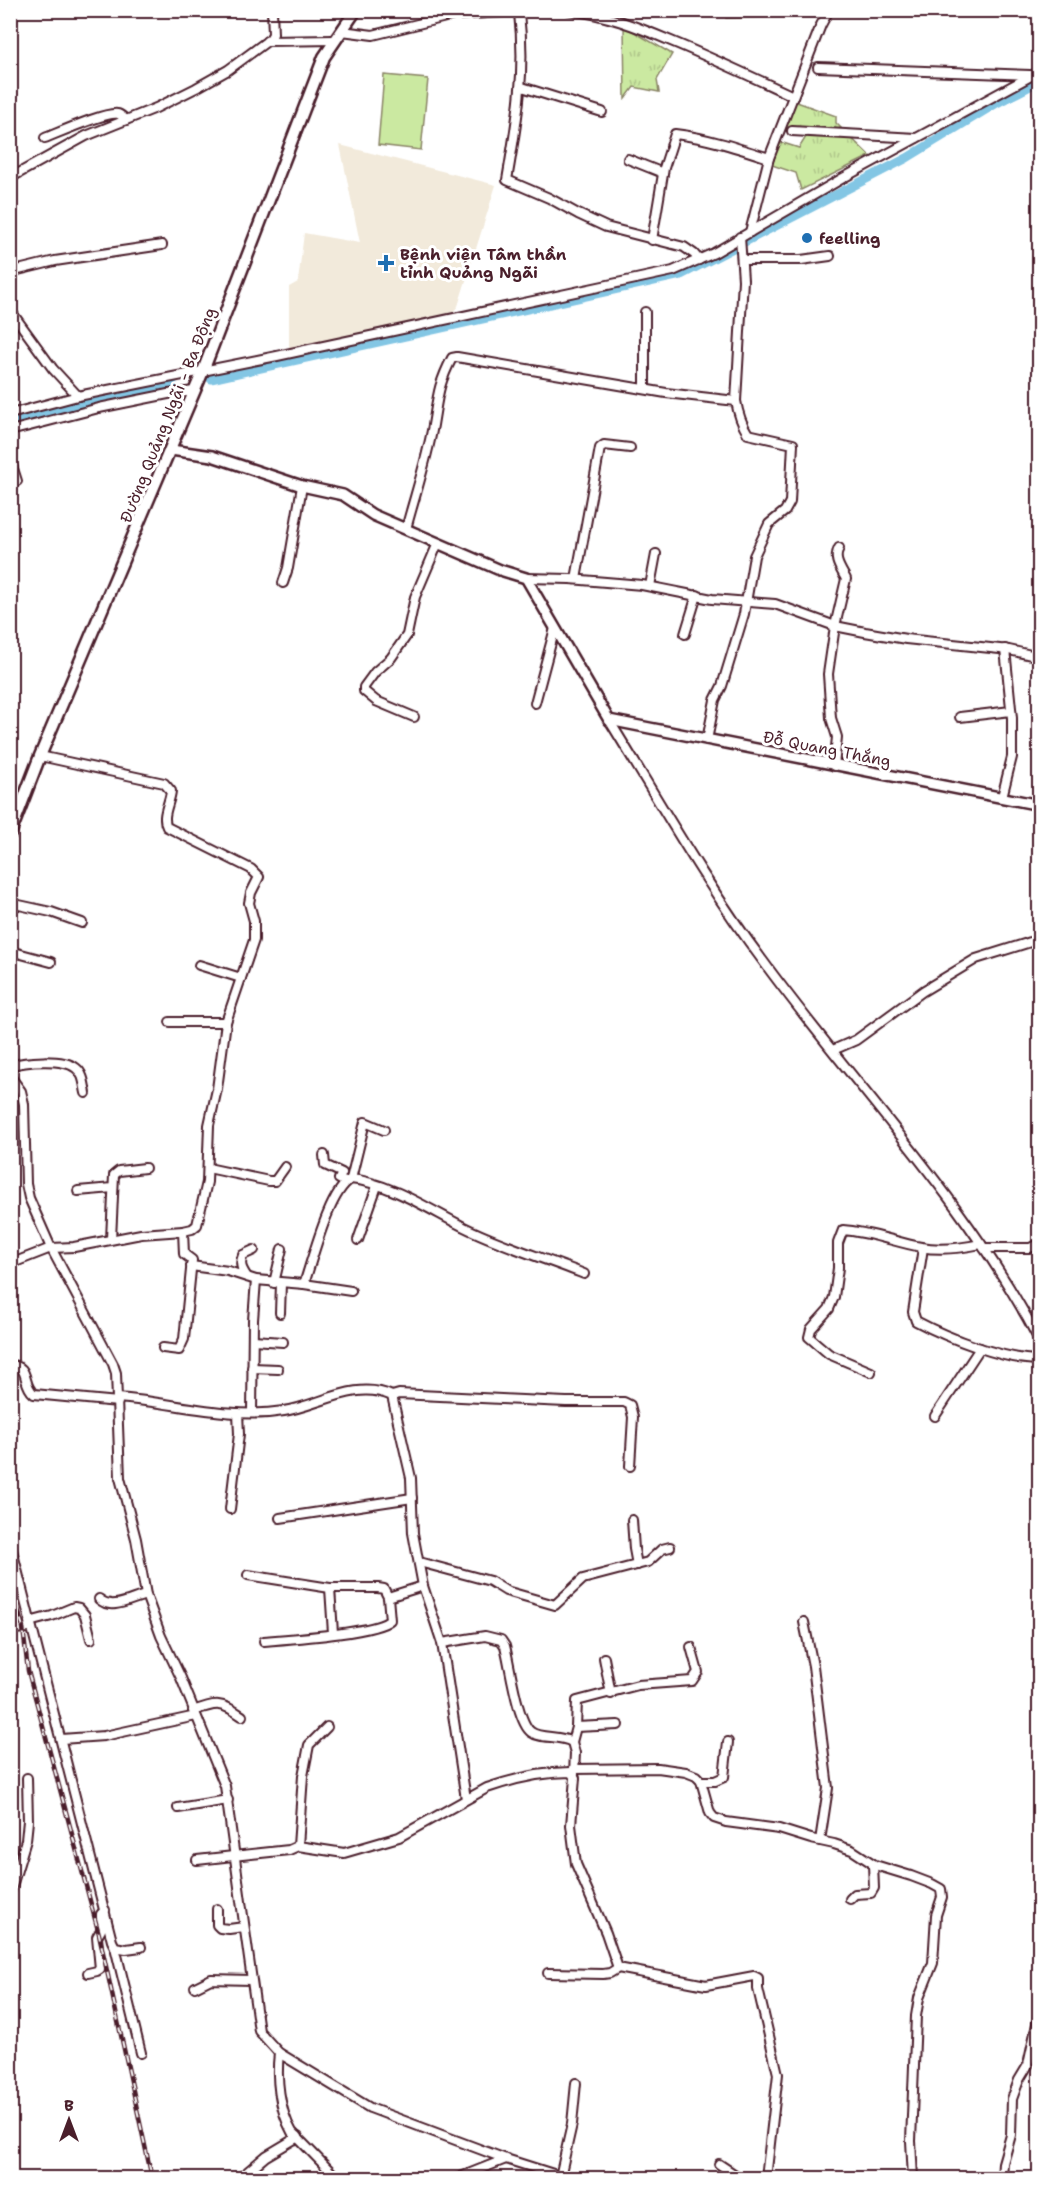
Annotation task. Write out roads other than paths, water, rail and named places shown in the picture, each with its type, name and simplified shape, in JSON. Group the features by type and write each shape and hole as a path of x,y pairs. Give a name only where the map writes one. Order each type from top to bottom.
{"main road":[{"name":"Đường Quảng Ngãi - Ba Động","path":"10,834 40,756 195,391 324,57 356,10"}],"street":[{"path":"10,178 86,136 196,88 228,70 273,34 272,10"},
{"path":"342,31 373,34 454,15 540,10"},
{"path":"569,10 627,23 793,96"},
{"path":"750,232 769,158 829,10"},
{"path":"519,12 522,40 522,87 507,180 606,227 684,247 699,260"},
{"path":"267,41 335,40"},
{"path":"818,67 1036,73"},
{"path":"12,421 78,396 673,271 740,240 750,232 1036,73"},
{"path":"522,87 602,112"},
{"path":"45,138 88,121 114,114 126,120"},
{"path":"792,131 917,138"},
{"path":"652,240 663,173 675,134 697,136 769,158"},
{"path":"628,159 663,173"},
{"path":"707,740 715,700 722,686 744,614 754,556 769,524 785,511 790,502 793,444 748,434 742,425 736,401 743,280 740,240"},
{"path":"10,272 55,261 162,245"},
{"path":"741,257 801,260 830,256"},
{"path":"10,309 53,369 78,396"},
{"path":"645,312 645,388"},
{"path":"406,529 433,425 441,379 452,358 666,393 736,401"},
{"path":"12,421 195,391"},
{"path":"576,579 600,448 604,445 630,448"},
{"path":"171,450 212,456 302,486 343,495 373,515 500,570 526,578 576,579 650,586 712,599 775,604 836,626 906,639 1005,650 1040,657"},
{"path":"10,459 17,481"},
{"path":"283,584 288,568 302,486"},
{"path":"414,717 376,701 364,691 364,687 375,672 391,658 407,635 415,597 438,543"},
{"path":"834,766 837,737 831,717 828,674 846,579 837,563 836,553 839,548"},
{"path":"650,586 656,554"},
{"path":"526,578 609,720 712,888 763,962 982,1246 1023,1310 1040,1342"},
{"path":"685,634 697,595"},
{"path":"535,703 555,628"},
{"path":"1002,797 1012,757 1011,711 1005,650"},
{"path":"960,717 1011,711"},
{"name":"Đỗ Quang Thắng","path":"609,720 834,766 1040,804"},
{"path":"10,1264 51,1248 74,1247 150,1233 183,1231 192,1229 196,1225 208,1168 209,1125 217,1089 226,1022 254,940 254,921 249,903 258,877 257,873 167,826 165,816 171,791 164,783 40,756"},
{"path":"10,903 51,912 82,924"},
{"path":"833,1050 856,1040 923,991 976,958 1040,939"},
{"path":"10,951 51,962"},
{"path":"199,965 242,978"},
{"path":"170,1022 226,1022"},
{"path":"10,1066 28,1062 67,1063 76,1067 81,1073 86,1093"},
{"path":"10,1076 21,1091 24,1104 26,1184 29,1198 51,1248 113,1364 118,1400 120,1478 136,1539 146,1595 161,1636 181,1678 225,1786 259,2031 279,2053 370,2108 563,2178 576,2083"},
{"path":"304,1284 318,1238 334,1200 348,1181 365,1122 384,1130"},
{"path":"324,1155 326,1165 342,1173 339,1179 393,1191 501,1244 584,1274"},
{"path":"208,1168 269,1181 275,1180 285,1167"},
{"path":"111,1239 113,1188 116,1172 145,1168"},
{"path":"358,1240 377,1186"},
{"path":"78,1191 113,1188"},
{"path":"871,1372 829,1354 809,1337 811,1329 829,1309 834,1297 838,1281 838,1244 843,1230 859,1231 923,1248 960,1249 982,1246 1030,1248 1040,1243"},
{"path":"163,1348 178,1350 182,1346 192,1260 184,1254 183,1231"},
{"path":"923,1248 914,1301 916,1321 980,1348 1040,1360"},
{"path":"280,1312 278,1283 282,1249"},
{"path":"247,1278 241,1268 241,1261 243,1256 254,1250"},
{"path":"191,1266 228,1271 256,1280 304,1284 351,1292"},
{"path":"252,1413 256,1280"},
{"path":"253,1340 283,1342"},
{"path":"935,1416 980,1348"},
{"path":"10,1365 18,1365 22,1368 28,1388 34,1394 118,1400 238,1413 287,1411 315,1401 358,1392 382,1392 392,1396 399,1394 566,1402 624,1402 630,1405 633,1417 630,1466"},
{"path":"252,1368 278,1369"},
{"path":"392,1396 408,1463 412,1498 412,1533 420,1562 423,1586 442,1643 466,1799"},
{"path":"230,1509 239,1434 238,1413"},
{"path":"280,1518 412,1498"},
{"path":"632,1520 637,1565"},
{"path":"10,1542 141,2053"},
{"path":"420,1562 490,1581 506,1591 555,1605 583,1579 648,1562 662,1549 670,1547"},
{"path":"248,1575 330,1588 378,1587 384,1589 388,1597 390,1620 388,1623 362,1629 264,1641"},
{"path":"388,1597 423,1586"},
{"path":"330,1588 333,1633"},
{"path":"99,1599 111,1605 146,1595"},
{"path":"10,1629 30,1625 74,1607 79,1608 85,1615 91,1639"},
{"path":"804,1622 813,1666 828,1788 820,1841"},
{"path":"442,1643 485,1636 501,1640 506,1646 516,1697 525,1726 534,1734 562,1737 572,1742"},
{"path":"618,1968 606,1933 576,1864 571,1825 575,1753 572,1742 576,1727 577,1701 611,1694 638,1685 692,1681 698,1672 691,1647"},
{"path":"604,1658 611,1694"},
{"path":"61,1739 104,1736 195,1714 211,1705 223,1704 242,1716"},
{"path":"576,1727 618,1725"},
{"path":"298,1846 303,1776 309,1745 327,1727"},
{"path":"701,1781 724,1777 728,1742"},
{"path":"196,1860 289,1850 298,1846 344,1852 399,1838 487,1788 558,1772 671,1770 696,1776 701,1781 710,1813 714,1818 726,1822 779,1828 852,1850 886,1870 941,1889 941,1902 936,1915 933,1963 919,1998 916,2016 910,2141 913,2178"},
{"path":"10,1893 26,1840 27,1778"},
{"path":"178,1808 228,1800"},
{"path":"850,1899 855,1894 871,1893 874,1888 873,1864"},
{"path":"217,1909 217,1925 220,1928 244,1927"},
{"path":"88,1973 100,1969 97,1937 101,1930 101,1914 105,1910"},
{"path":"115,1947 126,1949 141,1947"},
{"path":"548,1973 603,1974 618,1968 706,1984 754,1976 758,1978 758,1989 778,2074 766,2178"},
{"path":"195,1987 211,1979 251,1980"},
{"path":"1002,2178 1003,2163 1011,2134 1012,2099 1028,2065 1040,2010"},
{"path":"279,2053 276,2066 277,2075 285,2115 292,2132 337,2178"},
{"path":"240,2178 266,2156 297,2137"},
{"path":"458,2178 506,2159"},
{"path":"719,2164 740,2178"}],"waterway":[{"path":"211,379 681,275 907,158 997,103 1040,81"},
{"path":"10,422 118,394 174,386"}],"railway":[{"path":"10,1579 23,1628 28,1671 99,1934 152,2178"}],"place":[{"name":"feelling","path":"807,238"},
{"name":"Bệnh viện Tâm thần tỉnh Quảng Ngãi","path":"386,263"}]}
